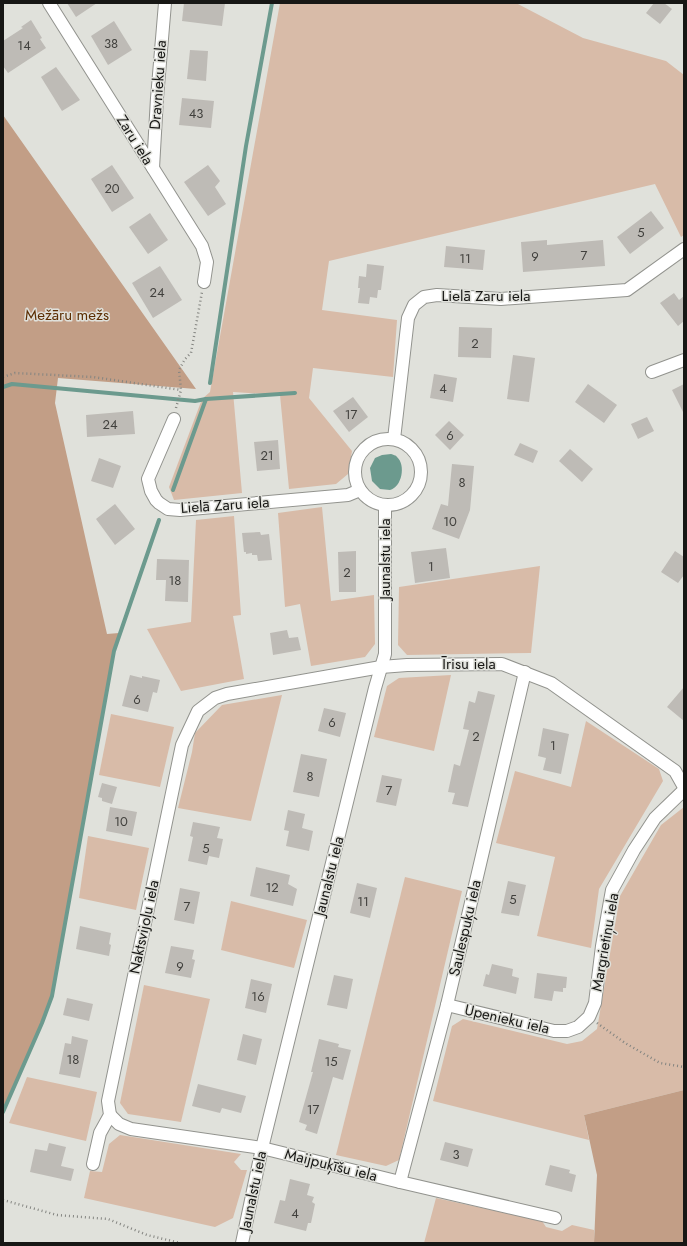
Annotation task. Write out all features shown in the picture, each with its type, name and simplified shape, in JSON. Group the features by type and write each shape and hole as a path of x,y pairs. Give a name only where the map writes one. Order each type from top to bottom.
{"street":[{"name":"Zaru iela","path":"49,3 202,246 207,262 204,282"},
{"name":"Dravnieku iela","path":"153,168 165,3"},
{"name":"Lielā Zaru iela","path":"394,438 408,318 414,305 424,297 437,295 501,299 627,290 684,249"},
{"path":"652,372 684,360"},
{"name":"Lielā Zaru iela","path":"174,419 148,479 151,491 156,500 168,509 180,510 348,495 360,490"},
{"path":"394,438 409,446 419,459 421,476 415,492 402,502 386,505 371,501 360,490 354,476 356,460 365,447 378,439 394,438"},
{"name":"Jaunalstu iela","path":"242,1243 262,1148 385,654 386,505"},
{"name":"Īrisu iela","path":"215,698 227,694 381,667 408,665 502,664 551,682 675,771 684,788"},
{"name":"Saulespuķu iela","path":"400,1182 447,1005 525,672"},
{"name":"Naktsvijoļu iela","path":"110,1116 108,1101 182,745 198,711 215,698"},
{"name":"Margrietiņu iela","path":"589,1017 595,1003 602,946 612,890 634,850 655,818 684,788"},
{"name":"Upenieku iela","path":"447,1005 554,1031 567,1031 578,1027 589,1017"},
{"path":"93,1164 100,1133 110,1116"},
{"name":"Maijpuķīšu iela","path":"110,1116 119,1124 131,1129 262,1148 555,1218"}],"path":[{"path":"174,419 181,390 179,370 185,359 192,353 204,282"},
{"path":"3,377 15,374 93,377 181,390"},
{"path":"589,1017 625,1043 660,1063 684,1067"},
{"path":"3,1200 57,1215 108,1219 147,1235 180,1243"}],"shaded area":[{"path":"280,3 516,3 583,38 666,61 684,75 684,235 681,237 655,184 329,261 322,310 397,320 393,377 313,368 309,398 352,451 348,474 336,484 289,489 280,395 233,392 242,493 174,500 169,487 202,399 210,392"},
{"path":"322,507 331,601 374,595 375,644 365,657 311,666 300,604 285,607 278,513"},
{"path":"234,516 241,615 233,616 244,679 181,691 147,629 191,622 196,520"},
{"path":"540,566 531,653 407,655 398,645 399,587"},
{"path":"451,675 434,751 374,737 387,686 399,678"},
{"path":"282,695 251,821 178,808 192,752 195,733 222,705"},
{"path":"111,714 174,727 160,787 99,775"},
{"path":"586,721 659,769 663,781 599,889 591,948 537,936 555,857 496,843 515,771 571,787"},
{"path":"684,807 684,1090 584,1115 589,1140 433,1101 452,1026 463,1019 567,1044 582,1041 597,1029 620,896 661,825"},
{"path":"88,836 149,848 136,910 79,898"},
{"path":"405,877 462,891 399,1160 386,1166 336,1155"},
{"path":"231,901 307,920 294,968 221,950"},
{"path":"144,985 210,999 181,1122 128,1114 120,1103"},
{"path":"27,1077 97,1092 86,1141 9,1123"},
{"path":"120,1135 241,1154 234,1162 241,1170 247,1170 233,1218 215,1227 84,1198 90,1171 102,1172 109,1144"},
{"path":"436,1198 542,1221 546,1227 562,1231 572,1225 594,1230 594,1243 424,1243"}],"green space":[{"name":"Mežāru mežs","path":"3,115 196,389 58,378 55,403 107,634 119,633 114,651 52,996 42,1023 3,1112"},
{"path":"684,1090 684,1243 594,1243 597,1175 584,1115"}],"water":[{"path":"391,454 397,456 400,461 402,470 400,480 394,488 390,490 380,489 372,481 370,468 375,458 382,455"}],"building":[{"path":"67,3 97,3 76,17"},
{"path":"184,3 225,3 222,26 182,21"},
{"path":"654,3 664,3 672,9 660,24 646,13"},
{"path":"31,20 46,48 8,73 3,66 3,41 23,28 21,27"},
{"path":"114,21 132,50 108,65 91,36"},
{"path":"190,50 208,51 206,81 187,79"},
{"path":"56,67 80,100 62,111 41,77"},
{"path":"182,98 214,101 211,128 179,125"},
{"path":"112,165 134,198 112,212 91,179"},
{"path":"208,165 220,181 215,187 226,204 208,216 184,182"},
{"path":"651,211 664,228 630,254 617,237"},
{"path":"150,213 168,240 148,254 129,227"},
{"path":"547,240 547,245 603,240 605,266 523,272 521,242"},
{"path":"446,246 485,250 483,270 444,267"},
{"path":"367,264 384,266 381,290 378,290 377,298 370,297 369,304 358,303 360,288 358,288 359,276 366,277"},
{"path":"160,266 182,300 153,318 132,283"},
{"path":"674,293 679,300 684,296 684,321 678,326 660,303"},
{"path":"459,327 492,328 491,358 458,357"},
{"path":"513,355 535,358 529,402 507,399"},
{"path":"434,374 457,378 453,402 430,398"},
{"path":"588,384 617,405 604,423 575,402"},
{"path":"684,384 684,414 672,390"},
{"path":"353,397 368,417 349,432 333,411"},
{"path":"133,411 135,434 87,437 86,415"},
{"path":"647,417 654,431 638,439 631,424"},
{"path":"449,421 464,435 450,450 435,435"},
{"path":"278,440 280,469 257,471 254,442"},
{"path":"520,443 538,451 533,463 514,455"},
{"path":"570,449 593,469 582,482 559,461"},
{"path":"99,458 121,466 113,488 91,481"},
{"path":"452,464 474,466 470,510 459,539 432,529 441,504 448,506"},
{"path":"115,504 135,529 115,545 96,519"},
{"path":"260,532 261,535 269,534 272,560 258,561 257,555 252,555 252,553 246,554 246,552 244,552 242,533"},
{"path":"446,548 450,578 415,583 411,552"},
{"path":"356,551 356,592 339,592 338,552"},
{"path":"675,551 684,557 684,575 678,583 661,572"},
{"path":"157,559 189,560 188,602 165,601 166,580 156,580"},
{"path":"287,630 289,638 298,637 301,650 273,655 270,633"},
{"path":"130,675 160,680 157,693 153,692 148,712 122,706"},
{"path":"684,687 684,721 667,707"},
{"path":"478,691 495,695 468,807 452,804 455,793 448,792 454,764 460,766 469,730 463,729 469,701 475,703"},
{"path":"324,708 346,713 340,737 318,731"},
{"path":"543,728 569,734 561,774 543,770 546,758 538,756"},
{"path":"301,754 327,759 319,797 293,792"},
{"path":"382,775 402,779 396,806 376,802"},
{"path":"102,783 117,787 112,804 102,801 102,798 98,797"},
{"path":"110,807 137,812 132,836 106,831"},
{"path":"288,810 305,814 302,828 313,831 309,851 286,846 289,831 284,830"},
{"path":"193,822 220,827 217,838 223,839 219,858 209,856 207,865 188,861 193,837 190,836"},
{"path":"256,867 290,875 288,884 297,889 293,906 250,896"},
{"path":"508,881 526,885 519,916 501,913"},
{"path":"357,883 377,888 370,918 350,913"},
{"path":"180,888 200,892 194,924 174,920"},
{"path":"80,926 111,933 109,956 76,949"},
{"path":"171,946 194,950 192,959 195,960 191,978 165,973"},
{"path":"492,964 513,969 512,976 519,978 516,994 483,986 486,974 489,975"},
{"path":"537,973 567,977 566,988 563,988 563,992 554,991 552,1001 534,998"},
{"path":"334,975 353,979 347,1009 327,1005"},
{"path":"251,979 272,984 266,1013 245,1008"},
{"path":"67,998 93,1004 89,1021 63,1015"},
{"path":"243,1034 262,1039 256,1065 237,1060"},
{"path":"72,1036 88,1040 80,1078 59,1074 65,1043 71,1044"},
{"path":"319,1039 339,1044 338,1047 351,1050 343,1080 333,1077 317,1134 305,1130 307,1125 299,1122 313,1072 311,1072"},
{"path":"198,1084 246,1096 241,1113 222,1108 220,1113 192,1106"},
{"path":"445,1142 473,1149 468,1167 440,1160"},
{"path":"49,1143 66,1147 61,1166 74,1169 71,1181 30,1172 35,1149 47,1151"},
{"path":"550,1165 570,1170 569,1173 576,1175 572,1192 545,1185"},
{"path":"290,1179 310,1184 307,1195 314,1197 312,1202 315,1204 311,1223 308,1223 306,1231 274,1223 280,1200 285,1201"}],"waterway":[{"path":"210,383 246,146 272,3"},
{"path":"3,387 12,384 195,401 295,393"},
{"path":"173,490 206,399"},
{"path":"3,1112 42,1023 52,996 114,651 159,520"}]}
